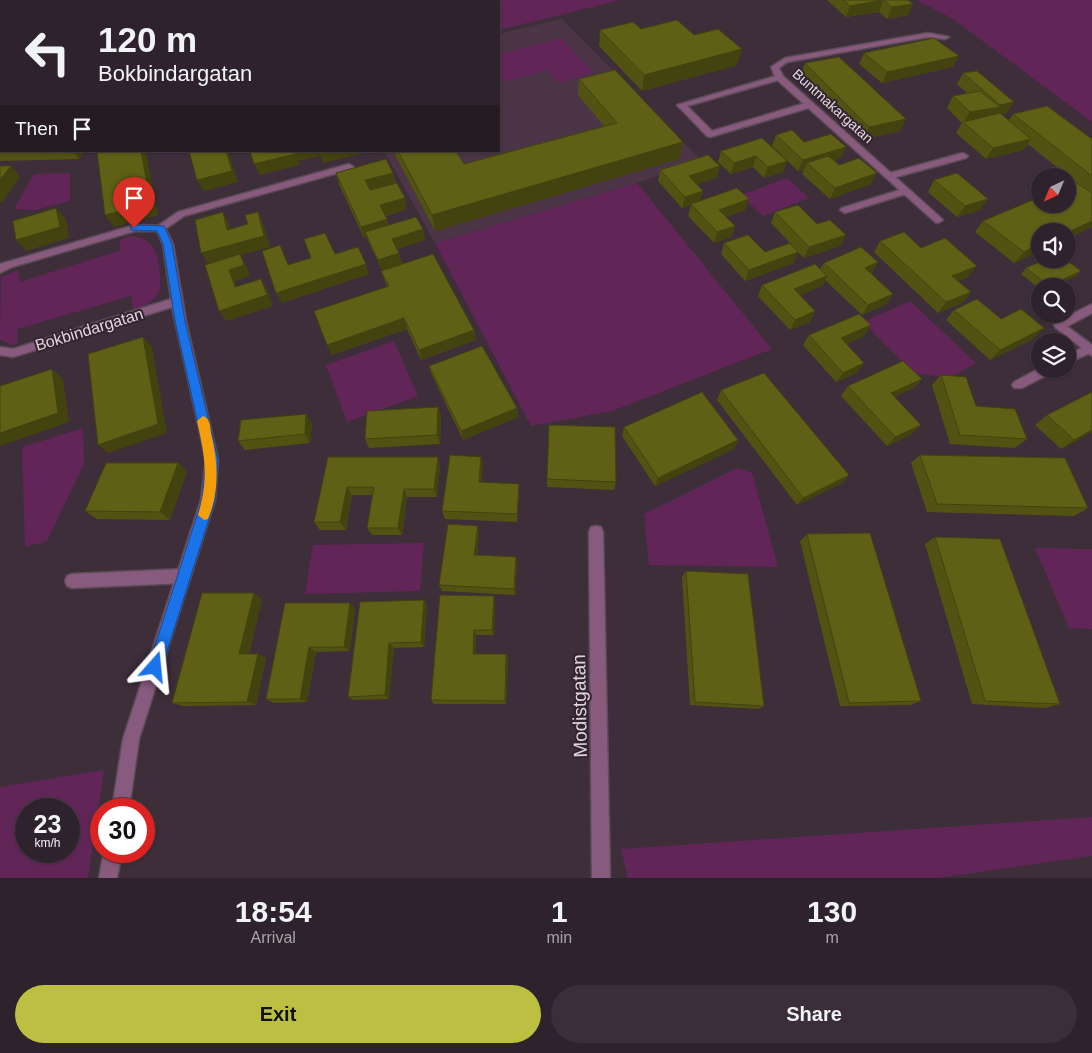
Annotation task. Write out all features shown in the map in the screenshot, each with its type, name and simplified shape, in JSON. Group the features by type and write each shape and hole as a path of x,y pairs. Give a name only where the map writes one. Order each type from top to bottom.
{"street":[{"name":"Buntmakargatan","path":"938,220 809,105 779,77 775,68 785,60 928,36 945,37"},
{"path":"779,77 680,105 710,134 809,105"},
{"path":"889,176 963,156"},
{"path":"0,269 8,264 134,228 160,228 181,214 350,168"},
{"path":"845,210 906,191"},
{"path":"122,798 131,740 208,500 212,460 177,301 168,244 160,228"},
{"name":"Bokbindargatan","path":"0,351 13,353 177,301"},
{"path":"1076,356 1090,351 1060,325 1092,308"},
{"path":"1018,385 1032,378"},
{"name":"Modistgatan","path":"596,532 601,878"},
{"path":"72,581 184,576"},
{"path":"108,878 111,863"}],"shaded area":[{"path":"500,0 620,0 500,30"},
{"path":"917,0 1092,0 1092,122 953,19"},
{"path":"562,19 702,161 637,183 435,243 385,152 500,152 500,34"},
{"path":"561,38 594,73 559,83 548,70 505,82 500,75 500,54"},
{"path":"70,173 70,201 35,210 14,209 34,174"},
{"path":"787,178 809,198 763,216 741,195"},
{"path":"637,183 772,349 612,411 531,426 435,243"},
{"path":"131,236 147,242 155,250 157,256 160,286 157,296 152,301 133,311 131,296 17,329 18,344 11,345 0,339 1,277 18,270 20,282 121,250 119,240"},
{"path":"910,301 976,363 950,378 914,373 863,322"},
{"path":"394,341 418,396 347,422 326,365"},
{"path":"83,428 84,464 47,541 25,547 22,447"},
{"path":"737,468 752,473 778,567 649,565 644,514"},
{"path":"424,543 420,591 305,594 313,545"},
{"path":"1035,548 1092,549 1092,629 1069,628"},
{"path":"104,770 100,798 90,798 90,863 88,878 0,878 0,787"},
{"path":"1092,817 1092,856 937,878 628,878 621,849"}],"building":[{"path":"843,0 883,0 850,6"},
{"path":"883,0 908,0 913,4 892,7"},
{"path":"677,20 694,35 718,29 742,49 644,75 600,30 633,22 641,29"},
{"path":"934,38 959,56 887,72 864,53"},
{"path":"839,57 906,119 869,127 805,63"},
{"path":"615,70 683,142 432,215 399,152 457,152 464,164 617,123 579,79"},
{"path":"977,71 1014,102 1000,105 963,73"},
{"path":"980,91 1000,107 970,112 953,96"},
{"path":"1047,106 1092,139 1092,176 1013,114"},
{"path":"1000,113 1031,139 993,148 963,122"},
{"path":"792,130 804,142 831,134 846,147 803,160 776,135"},
{"path":"762,138 787,161 768,167 756,156 734,163 721,151"},
{"path":"97,152 141,152 151,204 105,215"},
{"path":"189,152 226,152 232,171 197,180"},
{"path":"250,152 295,152 296,154 254,164"},
{"path":"708,155 720,166 689,176 703,191 685,197 660,170"},
{"path":"828,156 839,165 859,158 877,173 835,188 807,163"},
{"path":"386,159 393,173 365,180 370,190 397,183 405,198 380,205 387,219 361,227 336,173"},
{"path":"0,166 11,166 0,180"},
{"path":"957,173 988,199 965,206 934,180"},
{"path":"1076,183 1092,193 1092,221 1076,228 1076,223 1031,223 1031,248 1024,252 983,221 1031,201 1031,213 1076,213"},
{"path":"737,188 749,199 719,210 735,226 717,232 691,204"},
{"path":"798,205 817,224 830,220 846,235 809,247 775,212"},
{"path":"56,208 60,227 16,240 13,221"},
{"path":"223,212 227,230 248,224 245,215 258,212 264,236 201,253 195,220"},
{"path":"416,217 423,229 392,239 399,253 378,260 365,232"},
{"path":"904,232 921,248 945,238 977,266 952,276 971,292 946,302 880,241"},
{"path":"325,233 335,254 358,247 366,264 276,293 262,251 280,245 288,265 311,258 304,239"},
{"path":"748,235 765,252 790,243 798,252 749,270 724,243"},
{"path":"861,247 878,262 865,268 893,294 868,305 824,263"},
{"path":"240,254 244,265 229,270 235,287 261,279 267,295 219,311 205,265"},
{"path":"433,254 474,330 419,350 404,318 327,345 314,311 389,286 381,271"},
{"path":"815,264 827,276 794,289 815,311 795,320 762,285"},
{"path":"1031,266 1031,268 1076,267 1081,271 1066,278 1039,278 1026,268"},
{"path":"977,299 1001,319 1021,309 1031,317 1031,323 1038,323 1044,328 1000,350 954,310"},
{"path":"859,314 871,325 841,338 864,363 843,373 809,335"},
{"path":"143,337 158,424 98,445 88,354"},
{"path":"482,346 517,408 461,431 429,366"},
{"path":"903,361 922,379 891,393 921,425 895,437 848,386"},
{"path":"52,369 58,413 0,433 0,386"},
{"path":"764,373 849,475 803,498 721,390"},
{"path":"941,375 966,377 976,406 1015,409 1027,439 960,435"},
{"path":"702,392 738,440 658,478 624,427"},
{"path":"1092,392 1092,430 1074,440 1047,415"},
{"path":"438,407 437,435 365,439 367,411"},
{"path":"306,414 305,434 238,441 241,420"},
{"path":"549,425 615,427 616,482 547,479"},
{"path":"450,455 481,457 479,482 519,484 517,514 442,511"},
{"path":"920,455 1065,458 1088,508 937,504"},
{"path":"328,457 438,457 434,489 404,489 398,528 367,528 374,487 347,487 340,522 314,522"},
{"path":"106,463 178,463 160,512 85,511"},
{"path":"448,524 478,526 474,555 516,557 514,589 439,585"},
{"path":"870,533 921,701 849,703 807,534"},
{"path":"935,537 1000,539 1060,704 985,701"},
{"path":"686,571 748,574 764,706 695,702"},
{"path":"202,593 254,593 239,654 258,654 247,702 172,703"},
{"path":"440,595 494,596 492,630 474,630 473,654 506,654 505,701 431,700"},
{"path":"424,600 421,642 389,643 385,695 348,697 360,602"},
{"path":"285,603 350,603 344,647 309,647 300,699 266,699"}],"slow traffic":[{"path":"203,421 212,460 208,500 204,515"}],"route":[{"path":"134,228 160,228 168,244 180,321 212,460 208,500 155,667"}]}
